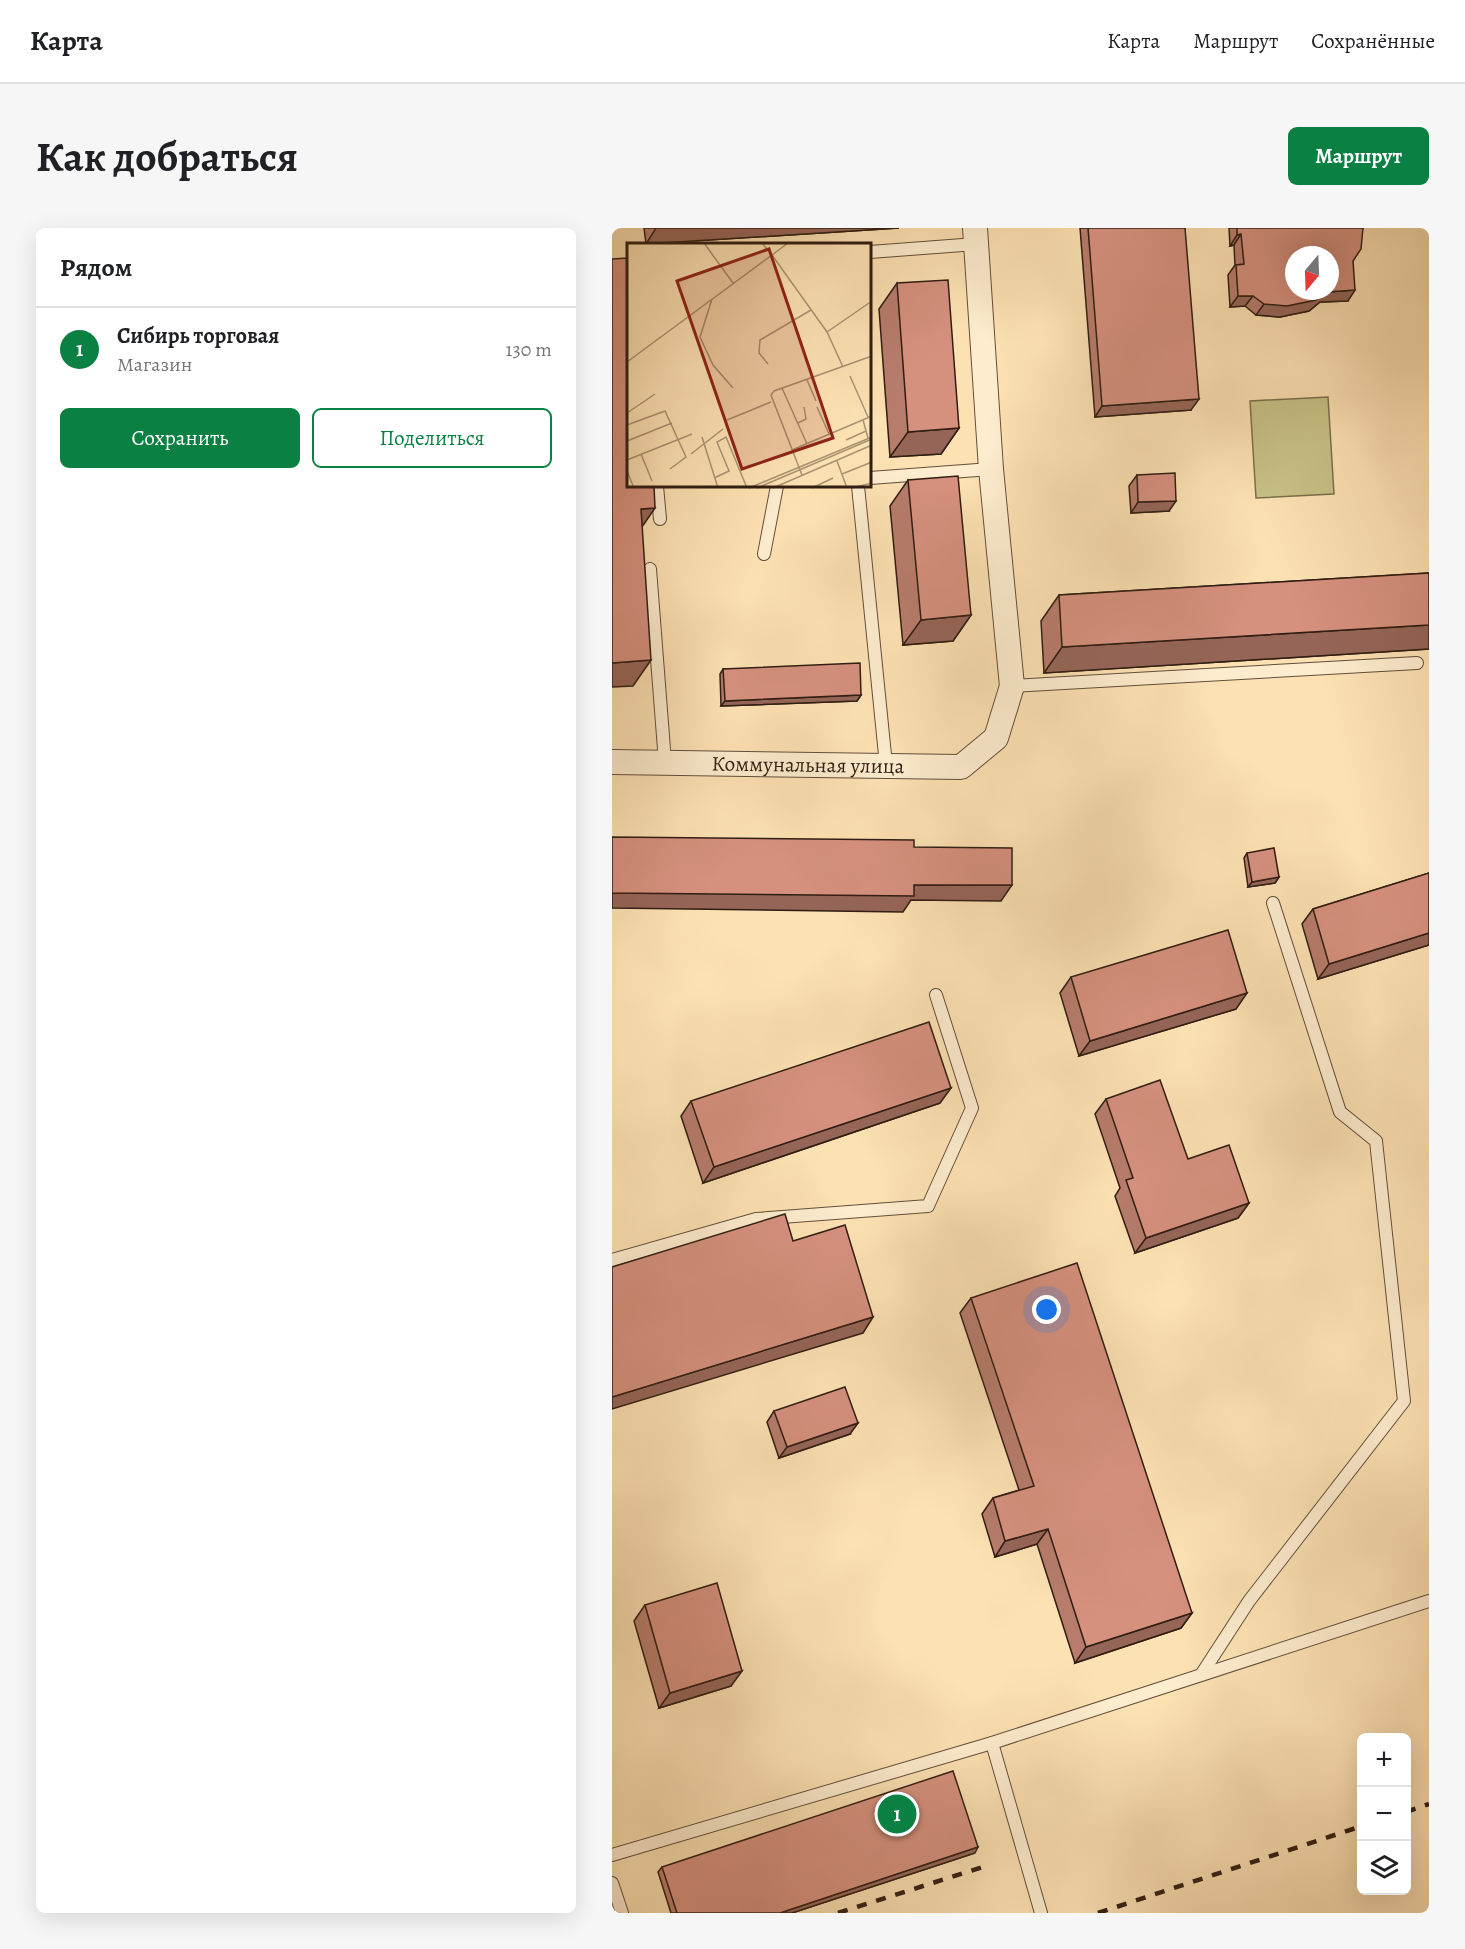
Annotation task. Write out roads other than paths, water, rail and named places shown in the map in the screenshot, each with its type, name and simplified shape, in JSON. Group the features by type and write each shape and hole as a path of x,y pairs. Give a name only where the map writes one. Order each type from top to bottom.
{"street":[{"path":"975,236 991,469 1012,686"},
{"name":"Коммунальная улица","path":"612,762 961,766 996,738 1012,686"}],"lane":[{"path":"872,252 975,236"},
{"path":"872,478 991,469"},
{"path":"657,488 660,519"},
{"path":"764,554 777,488"},
{"path":"858,488 886,765"},
{"path":"650,569 664,762"},
{"path":"1012,686 1417,663"},
{"path":"1202,1675 1249,1601 1404,1401 1376,1141 1340,1112 1274,903"},
{"path":"612,1260 756,1219 928,1206 972,1108 936,995"},
{"path":"612,1855 992,1743 1429,1601"},
{"path":"992,1743 1041,1913"},
{"path":"612,1883 622,1913"}],"railway":[{"path":"1411,1810 1429,1804"},
{"path":"1098,1913 1357,1828"},
{"path":"838,1913 986,1866"}],"place":[{"name":"Сибирь торговая","path":"897,1814"}]}
